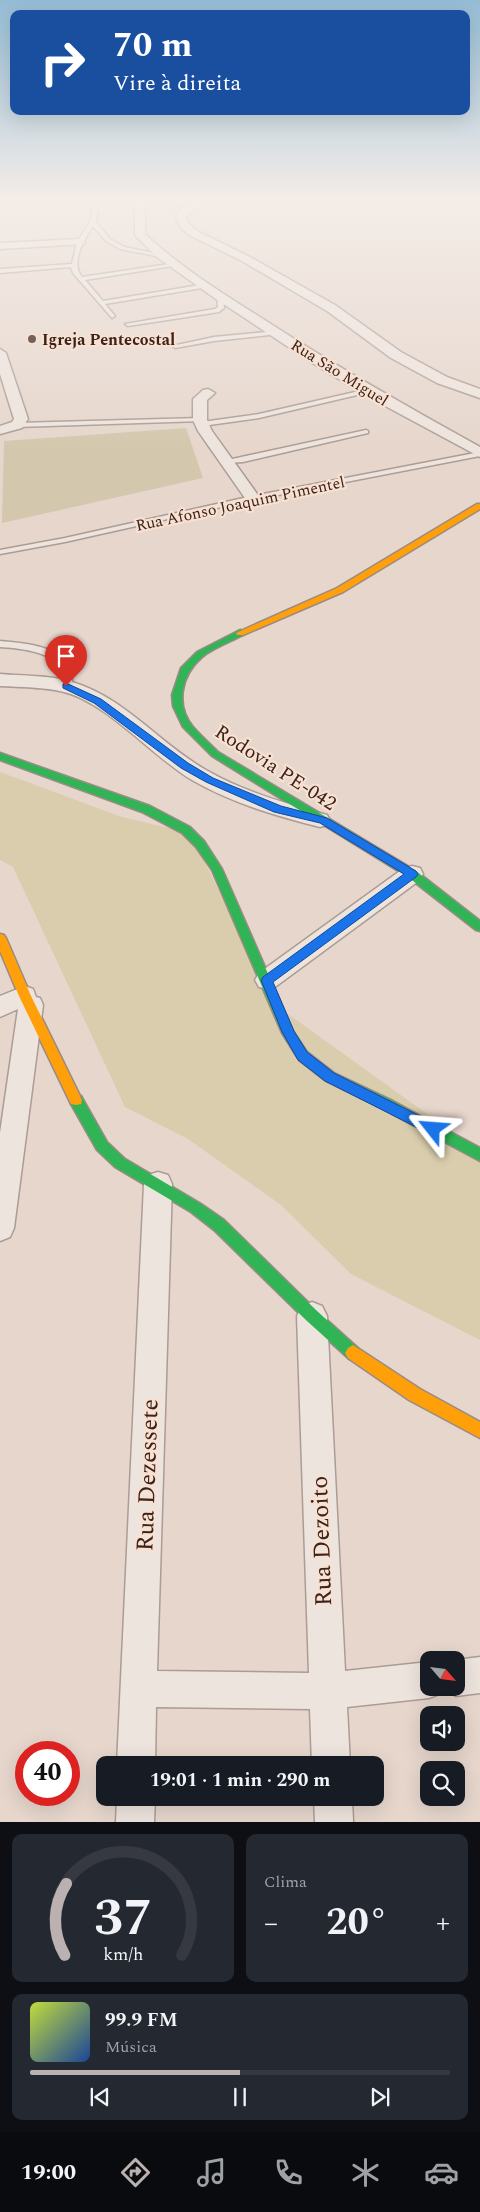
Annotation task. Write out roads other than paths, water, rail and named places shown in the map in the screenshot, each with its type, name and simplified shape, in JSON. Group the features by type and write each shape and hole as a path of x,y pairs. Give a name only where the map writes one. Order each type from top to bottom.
{"street":[{"name":"Rua São Miguel","path":"200,282 220,297 368,391 480,454"},
{"path":"286,282 331,308 396,355 442,380 480,394"},
{"path":"0,353 21,419 17,425 0,430"},
{"path":"208,393 200,399 201,422 252,498"},
{"name":"Rodovia PE-042","path":"480,506 340,590 241,632 202,653 186,666 176,697 180,716 196,738 215,754 412,874 480,927"},
{"path":"0,680 66,686 98,701 184,766 209,780 278,809 324,821"},
{"path":"0,756 146,809 186,830 200,844 217,869 267,980 288,1032 303,1056 330,1077 386,1104 480,1155"},
{"path":"267,980 412,874"},
{"path":"0,938 86,1119 102,1146 120,1163 158,1184 219,1225 348,1349 389,1380 435,1408 480,1430"},
{"path":"0,1007 28,1000"},
{"path":"0,1228 28,1000"},
{"name":"Rua Dezessete","path":"136,1756 158,1184"},
{"name":"Rua Dezoito","path":"312,1316 331,1756"},
{"path":"465,1677 480,1675"},
{"path":"139,1689 327,1691 420,1681"},
{"path":"135,1822 136,1806"},
{"path":"333,1806 334,1822"}],"lane":[{"path":"84,282 112,316"},
{"path":"101,303 206,286"},
{"path":"128,324 217,311 221,308 220,297"},
{"path":"175,346 214,339 276,333"},
{"path":"17,425 201,422 258,416 368,391"},
{"path":"227,461 243,460 366,432"},
{"name":"Rua Afonso Joaquim Pimentel","path":"0,552 65,540 252,498 480,454"},
{"path":"0,644 26,648 55,657 65,667 67,674 66,686"}],"place":[{"name":"Igreja Pentecostal","path":"32,339"}]}
